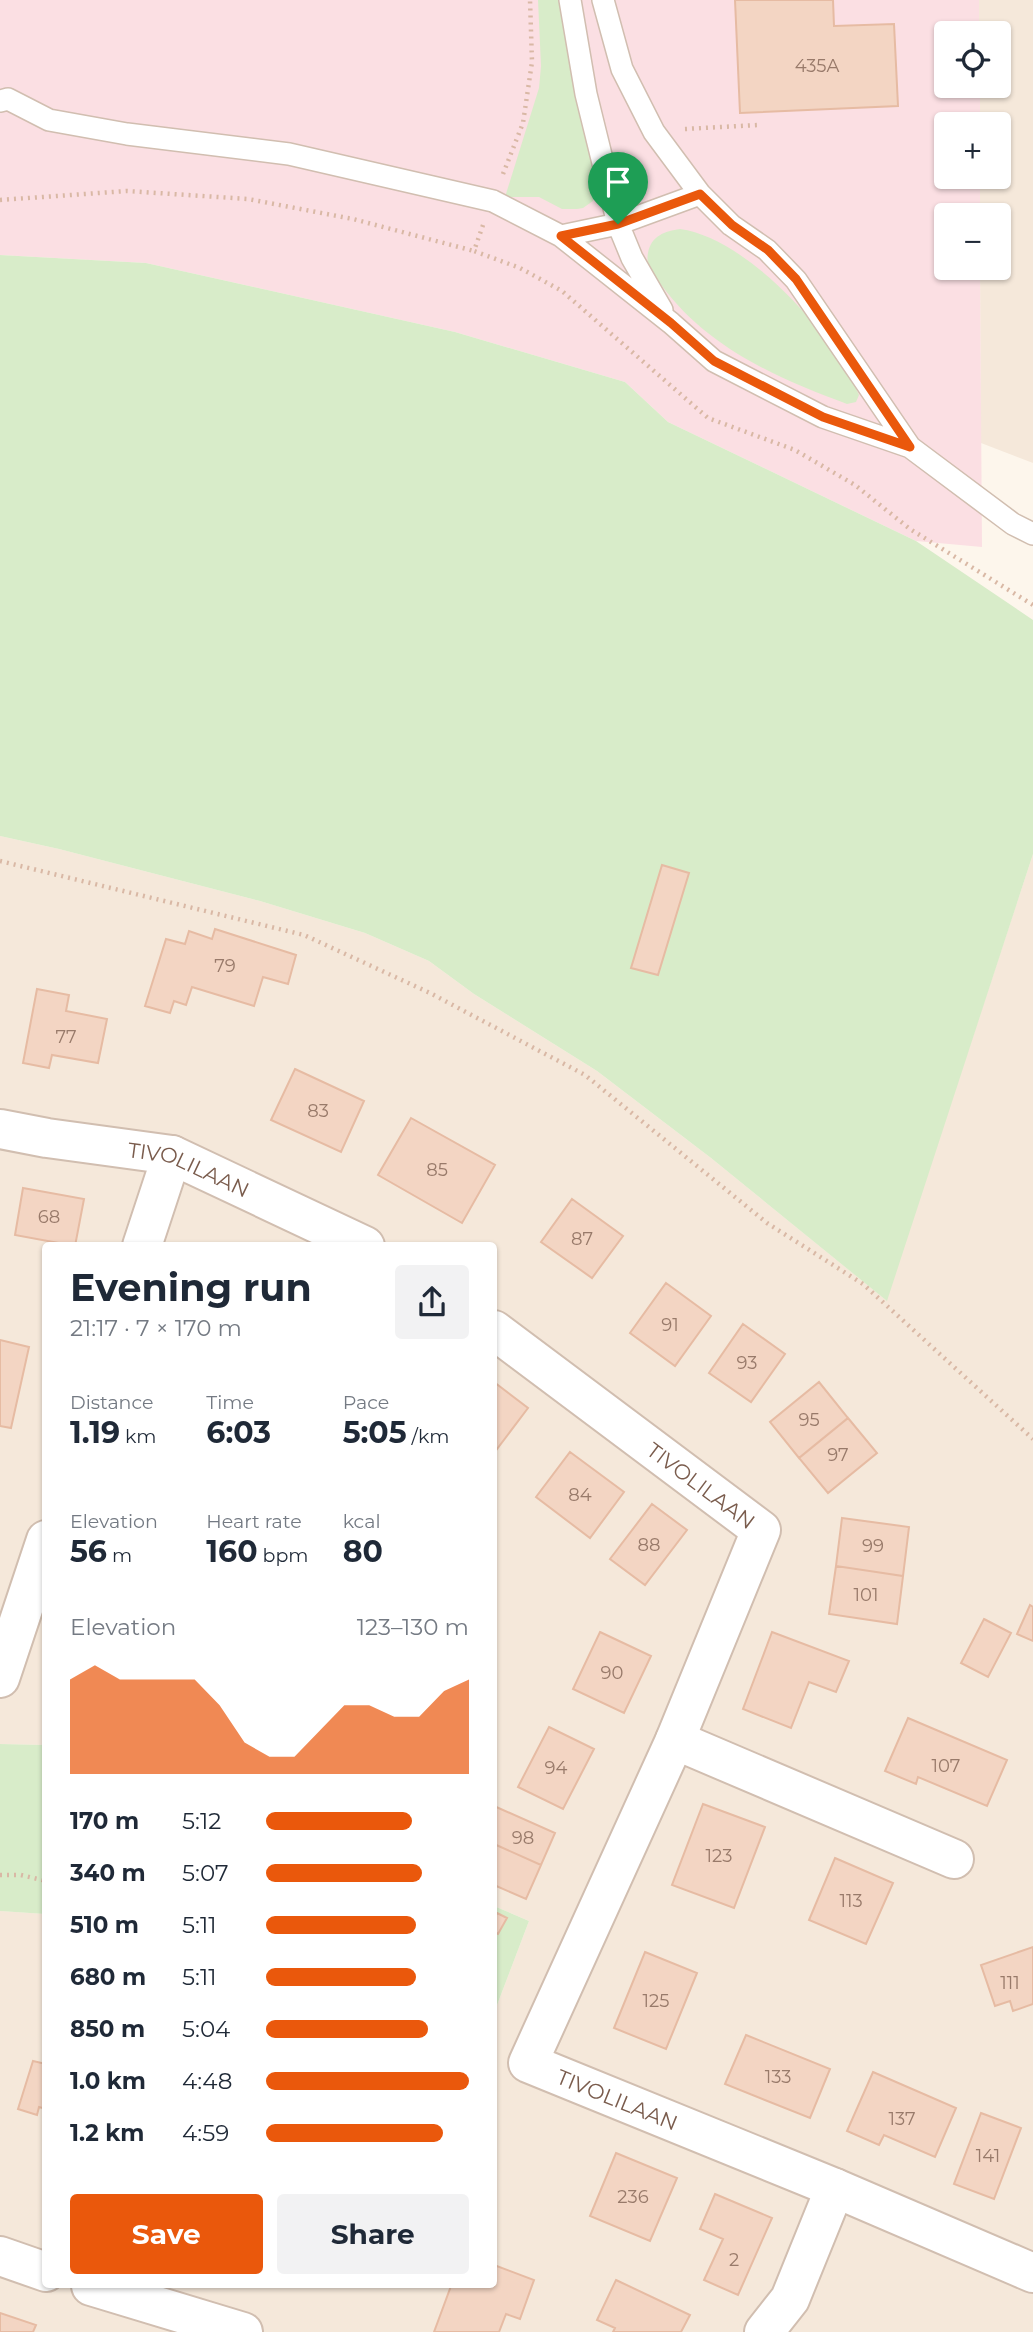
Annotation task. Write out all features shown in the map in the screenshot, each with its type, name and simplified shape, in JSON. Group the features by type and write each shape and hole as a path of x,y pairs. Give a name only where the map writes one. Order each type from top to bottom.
{"street":[{"name":"TIVOLILAAN","path":"0,1129 172,1155 357,1242"},
{"path":"143,1242 172,1155"},
{"name":"TIVOLILAAN","path":"497,1332 761,1530 675,1740 528,2063 835,2188 1033,2273"},
{"path":"0,1678 42,1552"},
{"path":"675,1740 954,1859"},
{"path":"764,2332 789,2299 835,2188"},
{"path":"0,2256 42,2271"},
{"path":"98,2288 243,2332"}],"lane":[{"path":"570,0 586,94 618,224 632,258 671,323"},
{"path":"603,0 622,69 654,132 700,194 732,225 768,250 796,279 910,447"},
{"path":"0,101 8,99 49,120 127,134 289,154 493,201 561,236 671,323 714,361 823,417 910,447 1013,524 1033,534"},
{"path":"561,236 618,224 700,194"}],"path":[{"path":"654,132 758,125"},
{"path":"0,200 127,191 248,199 353,219 474,251"},
{"path":"0,861 304,935 430,993 585,1075 767,1223 863,1284 1033,1438"},
{"path":"0,1875 21,1875 42,1880"}],"shaded area":[{"path":"0,0 979,0 979,21 934,21 934,98 980,98 980,112 934,112 934,189 980,189 980,203 934,203 934,280 980,280 982,547 916,541 668,422 625,382 455,332 146,263 0,255"},
{"path":"979,0 1033,0 1033,463 981,443 980,280 1011,280 1011,203 980,203 980,189 1011,189 1011,112 980,112 980,98 1011,98 1011,21 979,21"},
{"path":"0,836 260,901 365,933 429,961 474,994 597,1071 711,1158 886,1300 1033,854 1033,2332 0,2332 0,1911 42,1914 42,2288 497,2288 497,2005 529,1921 497,1907 497,1242 42,1242 42,1745 0,1744"}],"green space":[{"path":"538,0 560,0 569,56 599,183 593,201 583,208 562,209 539,197 505,197 539,88 541,66"},
{"path":"680,229 706,236 733,250 785,293 809,318 847,371 859,395 856,402 847,404 770,372 722,344 680,308 654,275 647,258 655,238"},
{"path":"0,255 146,263 455,332 625,382 668,422 916,541 1033,620 1033,854 887,1301 711,1158 597,1071 474,994 429,961 365,933 260,901 0,836"},
{"path":"0,1744 42,1745 42,1914 0,1911"},
{"path":"497,1907 529,1921 497,2005"}],"building":[{"path":"735,0 833,0 834,26 894,24 898,106 740,113"},
{"path":"662,865 689,873 658,975 631,968"},
{"path":"215,929 296,955 288,984 263,977 254,1006 192,987 186,1005 174,1001 170,1013 145,1006 166,939 185,944 189,931 212,939"},
{"path":"37,989 69,995 66,1011 107,1019 98,1063 52,1055 49,1068 23,1063"},
{"path":"295,1069 364,1101 341,1152 271,1120"},
{"path":"411,1118 495,1165 462,1223 378,1175"},
{"path":"23,1188 84,1199 76,1242 53,1242 15,1235"},
{"path":"572,1199 623,1236 592,1278 541,1242"},
{"path":"666,1283 711,1316 675,1366 630,1333"},
{"path":"743,1324 785,1354 751,1402 709,1373"},
{"path":"0,1340 29,1347 11,1428 0,1426"},
{"path":"819,1382 848,1418 799,1458 770,1422"},
{"path":"497,1384 528,1408 497,1449"},
{"path":"848,1418 877,1453 828,1493 799,1458"},
{"path":"570,1452 624,1492 590,1538 536,1497"},
{"path":"652,1504 687,1530 645,1585 610,1559"},
{"path":"842,1518 909,1527 903,1576 836,1566"},
{"path":"836,1566 903,1576 897,1624 829,1614"},
{"path":"1030,1605 1033,1607 1033,1641 1017,1634"},
{"path":"984,1619 1011,1633 988,1677 961,1663"},
{"path":"600,1632 651,1656 624,1713 573,1689"},
{"path":"772,1632 849,1661 836,1692 809,1682 791,1728 743,1709"},
{"path":"908,1718 1007,1760 987,1806 918,1777 916,1784 885,1771"},
{"path":"549,1727 594,1749 563,1809 518,1787"},
{"path":"703,1804 765,1827 734,1908 672,1885"},
{"path":"497,1807 555,1833 541,1865 497,1845"},
{"path":"497,1845 541,1865 526,1899 497,1886"},
{"path":"835,1858 893,1883 866,1944 809,1920"},
{"path":"497,1913 507,1918 497,1934"},
{"path":"1033,1947 1033,2004 1013,2011 1010,2001 995,2006 981,1965"},
{"path":"645,1952 697,1973 666,2049 614,2028"},
{"path":"746,2035 830,2069 810,2118 725,2084"},
{"path":"33,2061 42,2063 42,2108 39,2107 37,2115 18,2109"},
{"path":"873,2072 956,2108 935,2157 884,2135 879,2145 847,2131"},
{"path":"981,2113 1021,2128 994,2199 954,2184"},
{"path":"616,2153 677,2178 650,2241 590,2216"},
{"path":"715,2194 772,2218 738,2295 704,2280 723,2239 700,2229"},
{"path":"497,2266 534,2280 520,2319 506,2314 499,2332 434,2332 450,2288 497,2288"},
{"path":"616,2280 690,2315 681,2332 613,2332 615,2328 597,2320"},
{"path":"0,2313 36,2325 33,2332 0,2332"}],"route":[{"path":"700,194 732,225 768,250 796,279 910,447 823,417 714,361 671,323 561,236 618,224 700,194"}]}
